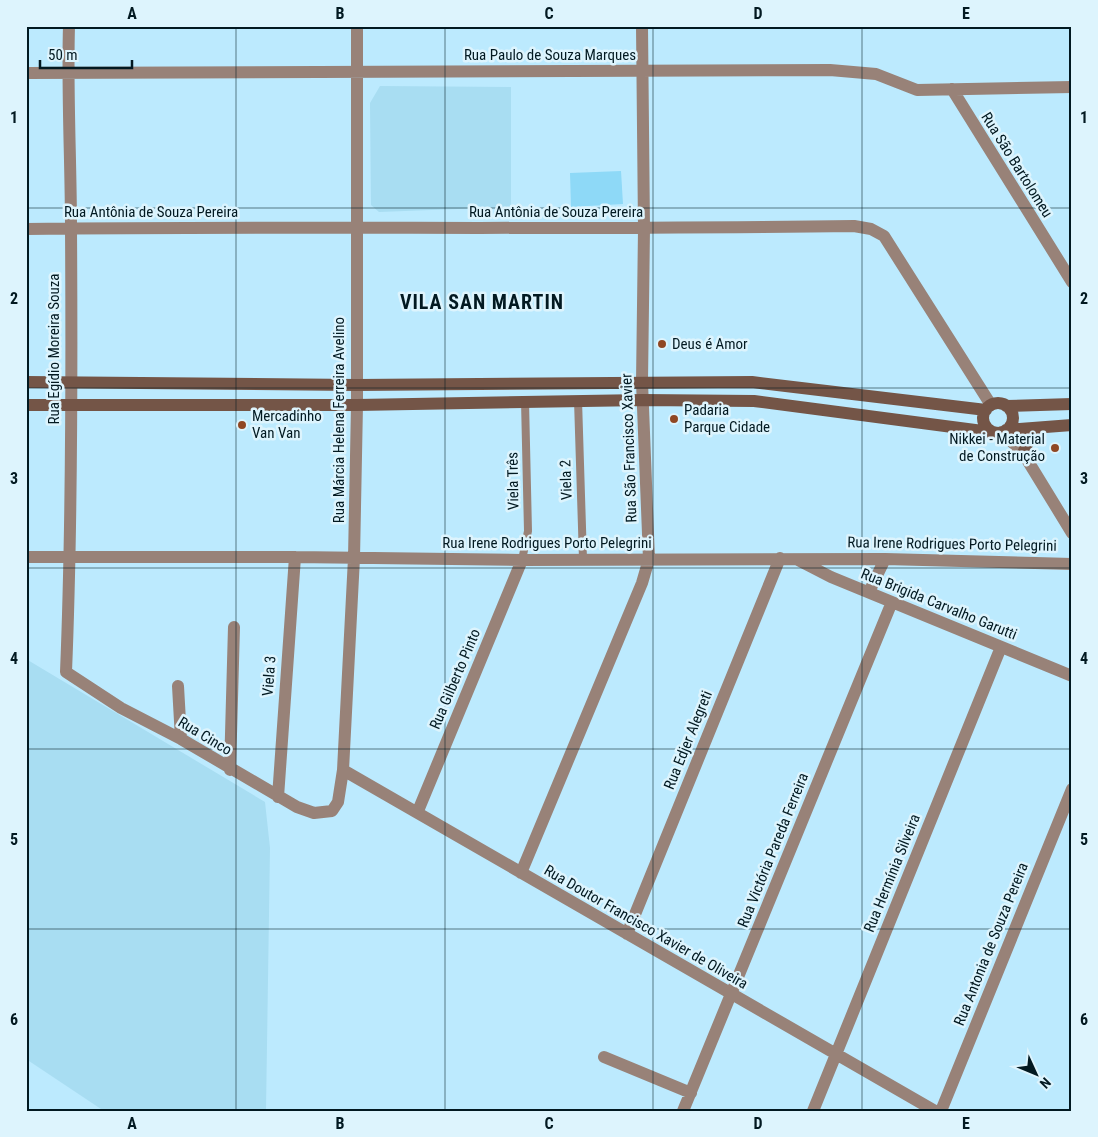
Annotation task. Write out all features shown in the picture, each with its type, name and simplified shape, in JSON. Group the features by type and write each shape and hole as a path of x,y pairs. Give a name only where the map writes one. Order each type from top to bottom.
{"main road":[{"path":"26,382 356,385 752,382 989,408"},
{"path":"26,405 357,405 578,400 754,401 1002,432"},
{"path":"1072,404 1006,406 996,404 989,408 984,415 985,425 992,432 1072,425"},
{"path":"1002,432 1013,418 1006,406"},
{"path":"1023,453 1034,428"}],"street":[{"name":"Rua Egídio Moreira Souza","path":"66,672 70,558 71,383 68,26"},
{"name":"Rua Márcia Helena Ferreira Avelino","path":"332,812 338,802 343,770 354,558 357,405 356,227 358,72 356,26"},
{"name":"Rua São Francisco Xavier","path":"521,873 642,583 649,560 642,382 644,229 642,26"},
{"name":"Rua Paulo de Souza Marques","path":"26,73 830,70 876,74 917,90 1072,87"},
{"name":"Rua São Bartolomeu","path":"952,90 1072,282"},
{"name":"Rua Antônia de Souza Pereira","path":"26,229 356,227 644,229 854,226 871,229 884,236 989,408"},
{"path":"1002,432 1023,453 1072,532"},
{"name":"Rua Irene Rodrigues Porto Pelegrini","path":"26,557 295,557 522,560 780,558 1070,562"},
{"name":"Viela 3","path":"278,797 295,557"},
{"name":"Rua Edjer Alegreti","path":"627,934 780,558"},
{"name":"Rua Brigida Carvalho Garutti","path":"796,559 831,577 1072,676"},
{"path":"869,592 885,559"},
{"name":"Rua Gilberto Pinto","path":"418,811 522,560"},
{"name":"Rua Victória Pareda Ferreira","path":"683,1111 892,602"},
{"path":"230,770 234,627"},
{"name":"Rua Hermínia Silveira","path":"813,1111 1001,647"},
{"name":"Rua Cinco","path":"66,672 121,708 181,740 278,797 314,813 332,812"},
{"path":"178,686 181,740"},
{"name":"Rua Doutor Francisco Xavier de Oliveira","path":"343,770 418,811 731,995 935,1111"},
{"name":"Rua Antonia de Souza Pereira","path":"941,1111 1068,808 1072,789"},
{"path":"604,1057 691,1093"}],"lane":[{"name":"Viela 2","path":"578,400 582,559"},
{"name":"Viela Três","path":"522,560 528,531 524,401"}],"shaded area":[{"path":"380,86 511,87 511,207 379,212 371,205 370,103"},
{"path":"621,171 623,204 571,207 570,173"},
{"path":"26,659 265,802 270,848 266,1111 104,1111 26,1059"}],"place":[{"name":"Deus é Amor","path":"662,344"},
{"name":"Padaria Parque Cidade","path":"674,419"},
{"name":"Mercadinho Van Van","path":"242,425"},
{"name":"Nikkei - Material de Construção","path":"1055,448"}],"district":[{"name":"VILA SAN MARTIN","path":"482,302"}]}
